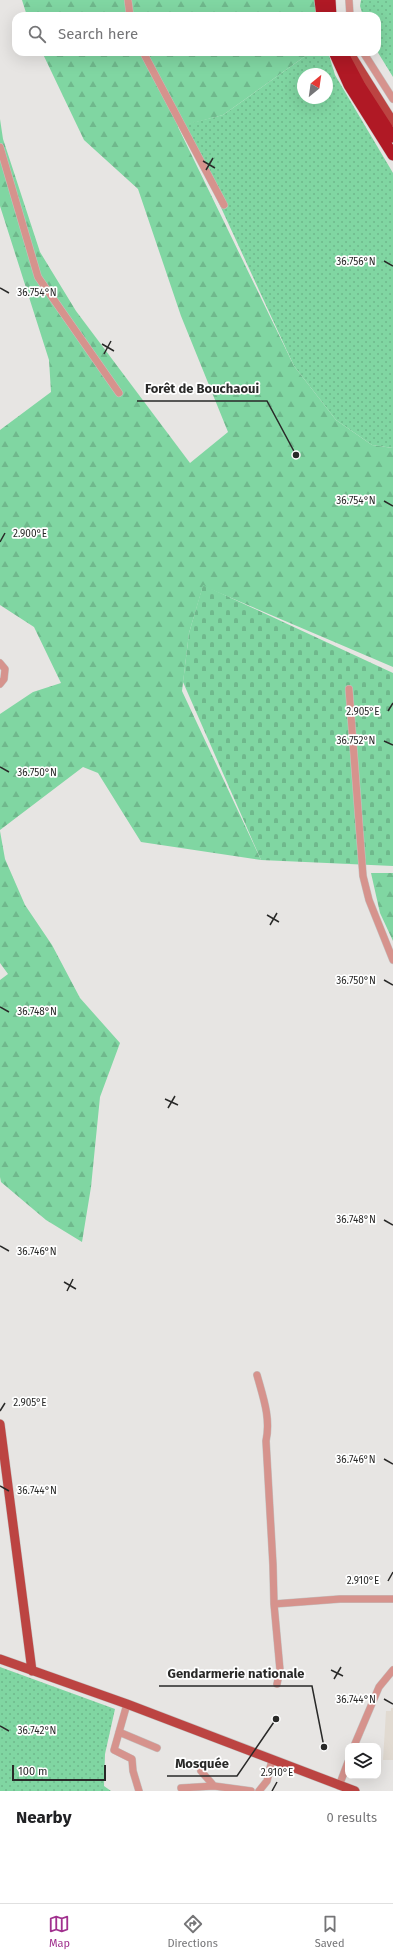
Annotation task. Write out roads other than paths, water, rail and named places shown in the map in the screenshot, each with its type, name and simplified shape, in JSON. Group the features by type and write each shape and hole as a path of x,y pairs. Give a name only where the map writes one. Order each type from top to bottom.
{"highway":[{"path":"320,0 329,11"},
{"path":"338,56 393,137"},
{"path":"338,56 349,85 393,155"}],"main road":[{"path":"338,56 393,146"},
{"path":"352,56 393,122"},
{"path":"0,1424 32,1671"},
{"path":"0,1659 127,1704 343,1788 355,1791"}],"street":[{"path":"128,0 130,12"},
{"path":"349,0 350,12"},
{"path":"145,56 224,205"},
{"path":"366,56 393,100"},
{"path":"0,147 38,277 119,394"},
{"path":"0,663 5,669 4,679 0,684"},
{"path":"349,689 363,876 369,900 393,960"},
{"path":"257,1375 267,1410 269,1428 266,1441 274,1604 280,1670 277,1684"},
{"path":"274,1604 340,1599 393,1598"},
{"path":"355,1743 379,1687 393,1670"},
{"path":"127,1704 114,1750 132,1759 133,1771 139,1791"},
{"path":"119,1732 157,1748"},
{"path":"259,1791 266,1781 272,1760"},
{"path":"201,1771 214,1786"},
{"path":"343,1788 345,1778"},
{"path":"182,1788 214,1786 251,1791"}],"place":[{"name":"Forêt de Bouchaoui","path":"296,455"},
{"name":"Mosquée","path":"276,1719"},
{"name":"Gendarmerie nationale","path":"324,1747"}]}
